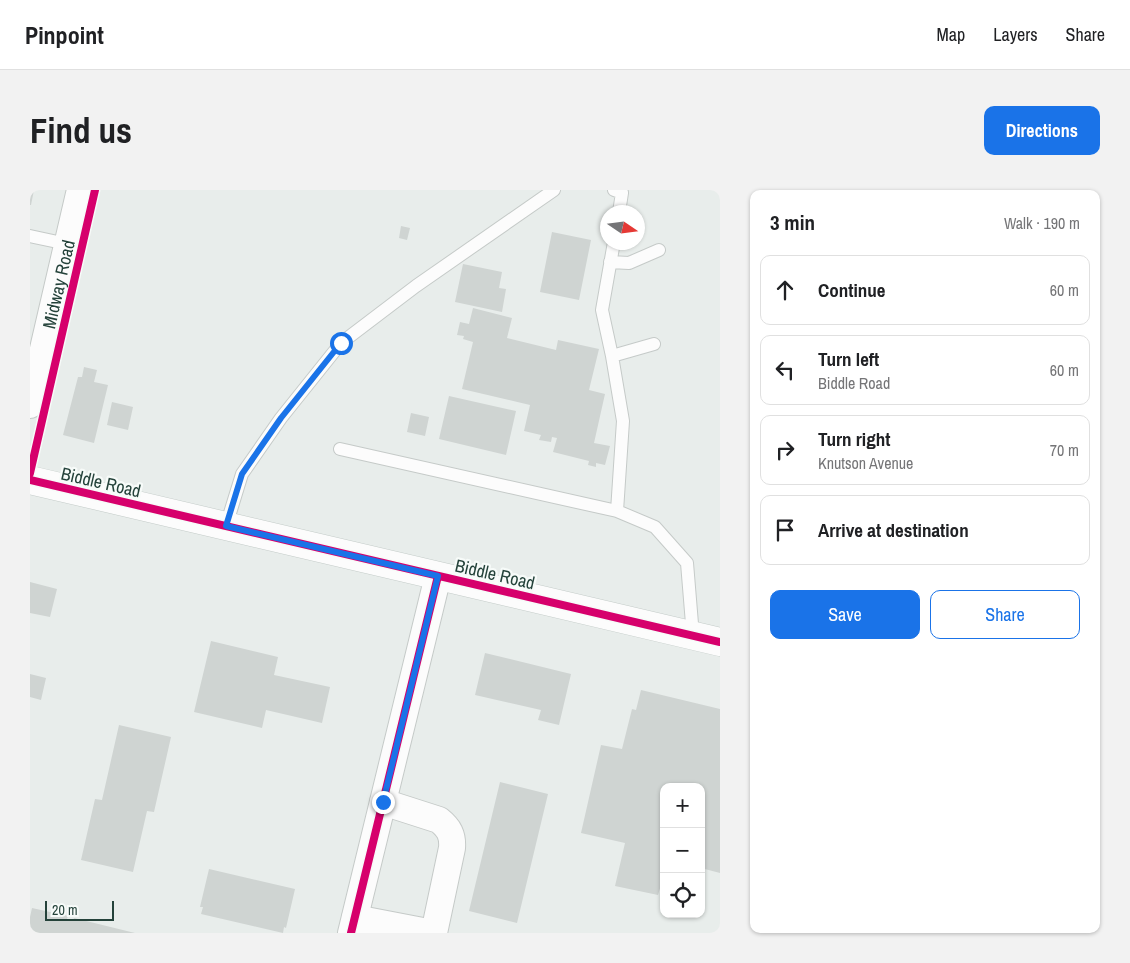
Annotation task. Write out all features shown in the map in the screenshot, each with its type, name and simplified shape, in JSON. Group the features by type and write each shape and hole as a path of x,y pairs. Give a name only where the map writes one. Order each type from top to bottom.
{"main road":[{"name":"Biddle Road","path":"30,480 720,642"}],"street":[{"name":"Midway Road","path":"30,405 79,194"},
{"path":"383,802 439,820 445,825 453,839 434,933 353,926 383,802 438,576"}],"lane":[{"path":"226,526 242,474 281,418 341,343 416,286 554,190"},
{"path":"614,190 622,194 620,205"},
{"path":"30,236 67,244"},
{"path":"612,250 602,310 623,421 617,511"},
{"path":"610,262 629,263 659,250"},
{"path":"612,356 654,344"},
{"path":"340,449 617,511 655,527 687,563 693,636"}],"building":[{"path":"30,190 34,190 31,205 30,205"},
{"path":"401,226 410,228 407,240 399,238"},
{"path":"552,232 591,240 579,300 540,292"},
{"path":"463,264 502,272 499,288 506,289 502,312 455,302"},
{"path":"473,308 512,318 507,338 556,350 558,340 599,349 589,390 605,394 594,443 610,446 605,465 596,463 596,467 588,465 589,461 553,452 557,438 552,437 551,442 539,440 541,435 524,431 530,405 462,389 473,342 463,339 464,336 457,335 460,322 469,324"},
{"path":"84,367 97,370 94,382 108,385 94,443 63,435 78,377 82,377"},
{"path":"449,396 516,411 506,455 439,439"},
{"path":"112,402 133,407 128,430 107,425"},
{"path":"411,413 429,417 425,436 407,432"},
{"path":"30,582 57,589 50,617 30,613"},
{"path":"211,641 278,657 274,675 330,687 322,723 266,710 262,728 194,712"},
{"path":"485,653 571,674 559,725 538,720 541,710 475,695"},
{"path":"30,674 46,678 41,700 30,697"},
{"path":"641,690 720,709 720,873 705,869 705,783 660,783 660,888 658,895 615,886 625,843 581,833 601,745 622,749 632,709 636,710"},
{"path":"119,725 171,737 154,812 147,811 133,872 81,860 95,799 102,800"},
{"path":"500,782 548,794 517,923 469,911"},
{"path":"209,869 295,889 286,928 284,927 283,933 201,914 203,907 200,907"},
{"path":"32,908 68,916 67,919 73,921 74,918 135,933 30,933"}],"cycle path":[{"path":"30,473 95,190"},
{"path":"30,480 720,642"},
{"path":"351,933 438,576"}],"route":[{"path":"341,343 281,418 242,474 226,526 438,576 383,802"}]}
